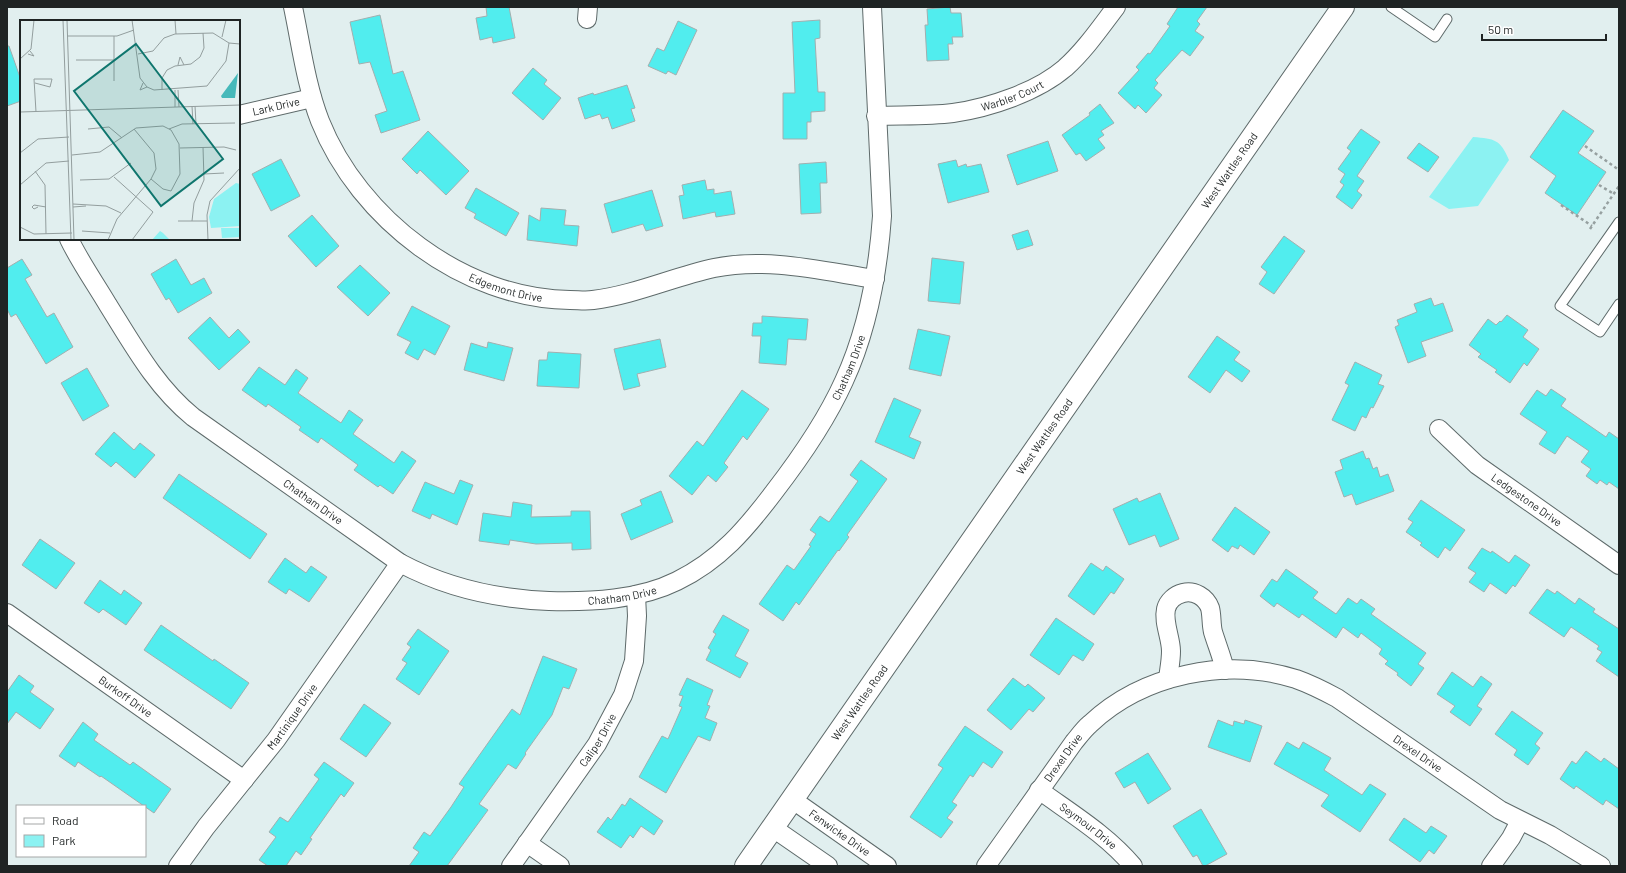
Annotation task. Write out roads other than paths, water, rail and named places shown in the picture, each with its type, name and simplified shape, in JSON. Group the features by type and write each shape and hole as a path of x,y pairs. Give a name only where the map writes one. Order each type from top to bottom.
{"street":[{"name":"Edgemont Drive","path":"293,7 312,98 320,122 347,170 372,203 402,232 432,255 464,274 493,287 523,296 552,300 592,300 621,295 715,268 756,264 789,265 875,279"},
{"name":"Chatham Drive","path":"70,240 143,361 178,405 400,563 441,582 472,592 518,600 560,601 618,599 636,595 675,582 710,561 734,541 747,527 784,479 826,415 844,381 858,344 870,304 880,248 882,216 876,116 872,7"},
{"name":"Warbler Court","path":"876,116 952,113 984,107 1028,90 1064,68 1085,48 1116,7"},
{"name":"West Wattles Road","path":"746,866 1343,7"},
{"name":"Lark Drive","path":"240,115 312,98"},
{"name":"Ledgestone Drive","path":"1439,429 1477,464 1619,565"},
{"name":"Martinique Drive","path":"178,866 206,827 276,740 400,563"},
{"path":"1168,679 1171,651 1169,632 1165,616 1167,607 1176,595 1185,592 1196,593 1204,598 1210,608 1212,628 1216,642 1221,650 1226,670"},
{"name":"Caliper Drive","path":"511,866 597,744 623,695 634,661 638,616 636,595"},
{"name":"Burkoff Drive","path":"7,613 244,780"},
{"name":"Drexel Drive","path":"986,866 1074,742 1090,724 1110,708 1136,692 1168,679 1203,672 1248,670 1273,673 1296,680 1318,688 1337,698 1500,810 1561,841 1601,866"},
{"name":"Seymour Drive","path":"1039,790 1103,836 1124,855 1133,866"},
{"name":"Fenwicke Drive","path":"793,800 887,866"},
{"path":"1491,866 1511,838 1520,821"},
{"path":"773,828 828,866"},
{"path":"527,843 560,866"}],"lane":[{"path":"1392,7 1435,37 1447,19"},
{"path":"1619,222 1560,306 1600,332 1619,304"}]}
